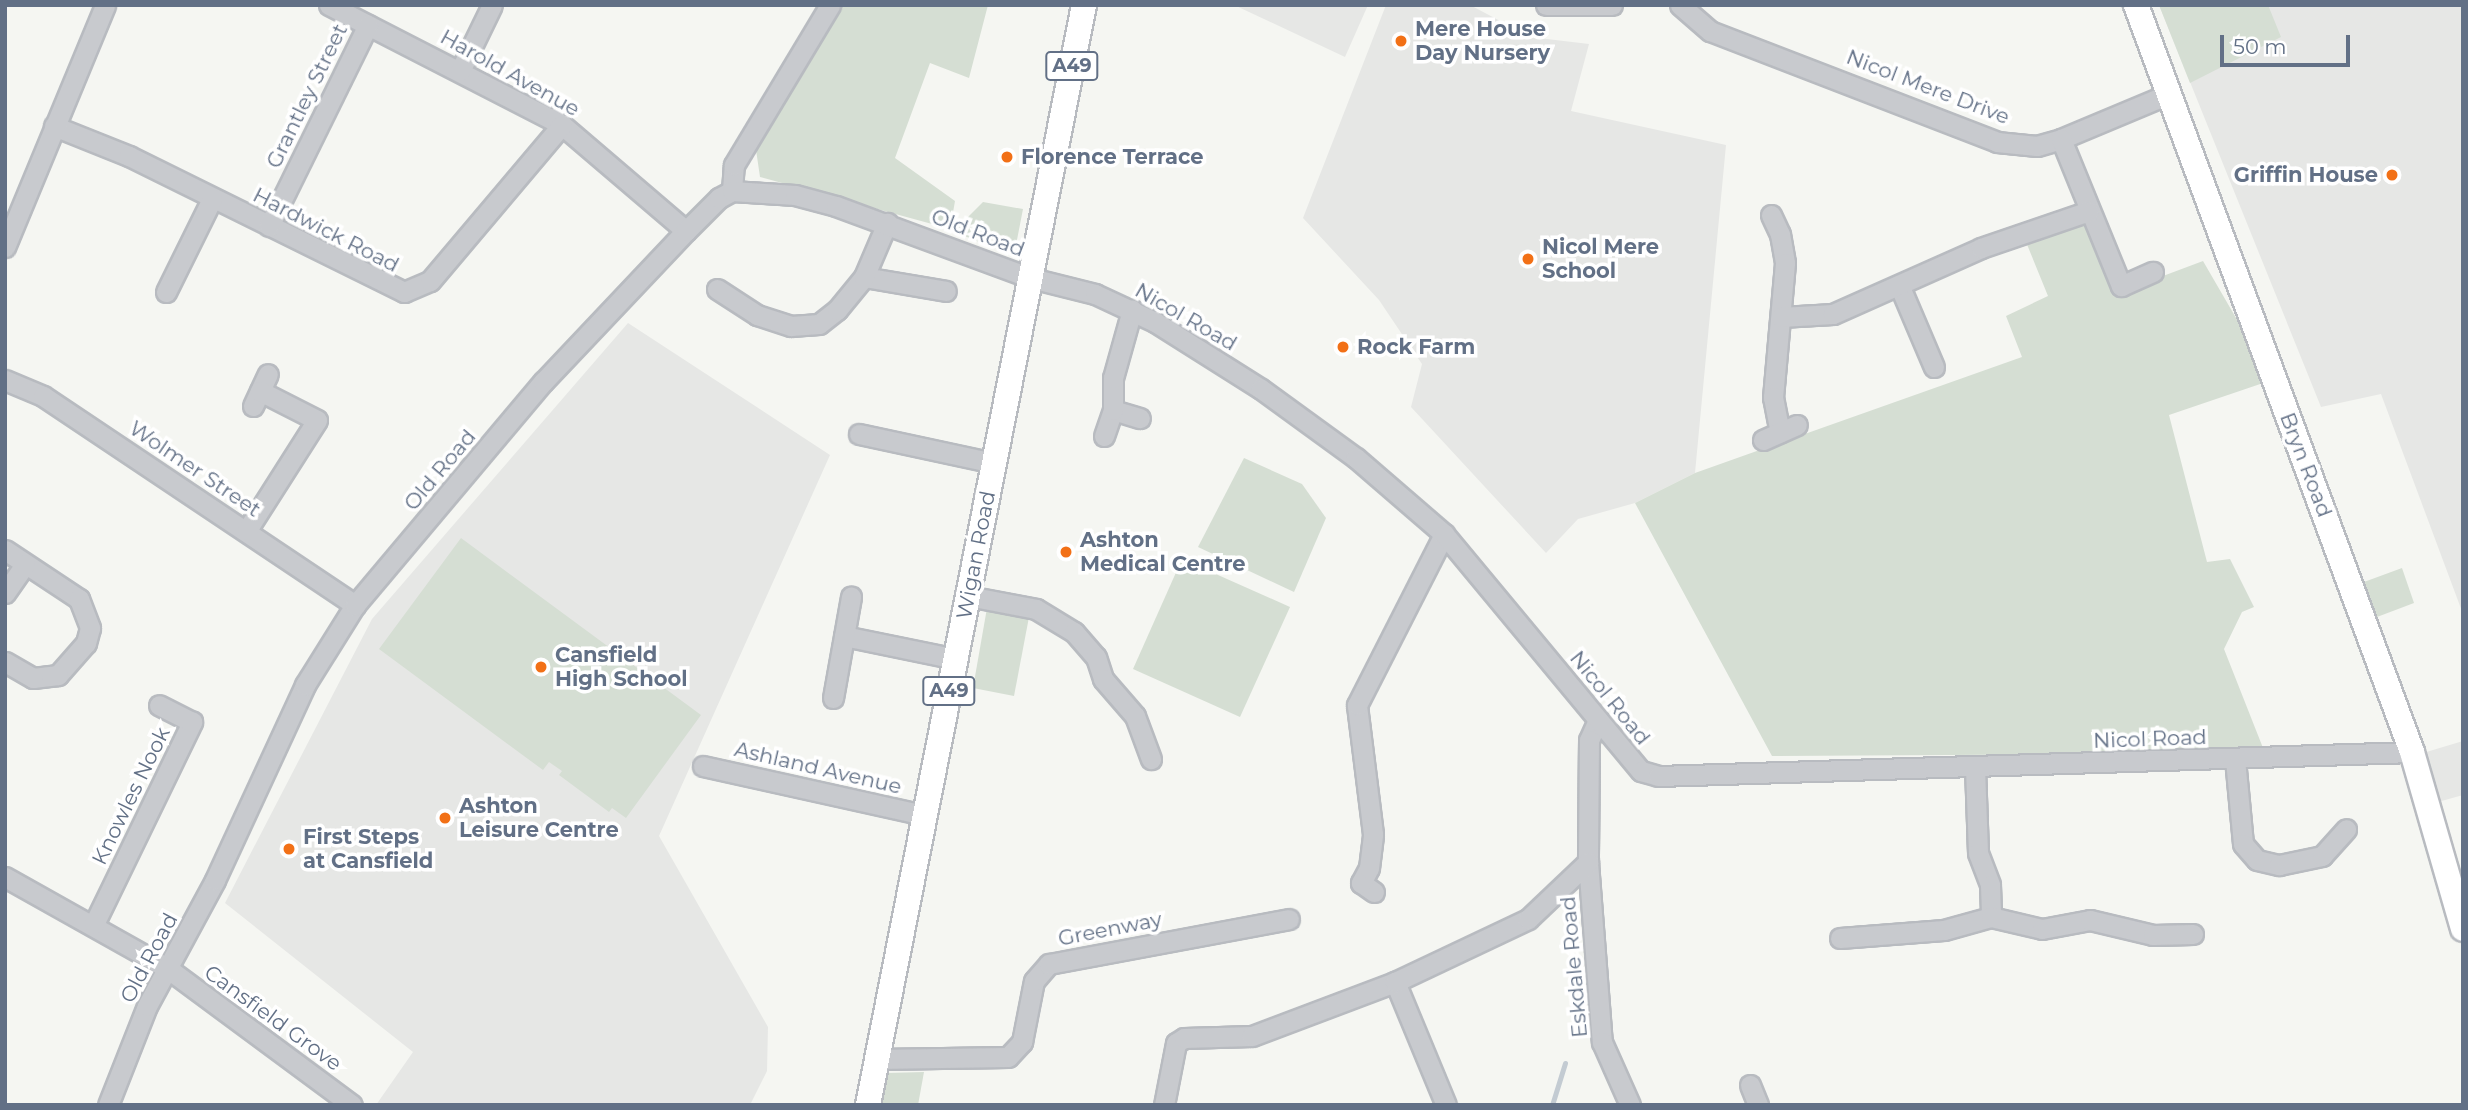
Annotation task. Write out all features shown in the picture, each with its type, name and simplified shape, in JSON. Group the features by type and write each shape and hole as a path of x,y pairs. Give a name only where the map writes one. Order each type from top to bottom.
{"main road":[{"name":"Wigan Road","path":"868,1105 1084,5"},
{"name":"Bryn Road","path":"2136,5 2166,95 2412,751 2463,929"}],"street":[{"path":"6,245 105,5"},
{"name":"Harold Avenue","path":"330,5 562,125 686,230"},
{"path":"460,71 492,5"},
{"path":"1546,5 1612,5"},
{"name":"Nicol Mere Drive","path":"1680,5 1710,31 1997,142 2037,146 2061,139 2166,95"},
{"path":"732,191 734,165 829,6"},
{"name":"Grantley Street","path":"269,226 368,25"},
{"name":"Hardwick Road","path":"54,126 129,156 396,290 414,291 430,281 562,125"},
{"path":"2061,139 2121,286 2153,272"},
{"name":"Old Road","path":"108,1105 167,968 215,880 305,685 355,605 543,382 719,198 732,191 795,195 887,223 1031,278"},
{"path":"166,292 212,199"},
{"path":"1782,317 1833,314 1900,287 1981,248 2089,211"},
{"path":"1771,215 1783,247 1782,317 1773,407 1780,432"},
{"path":"717,289 757,315 790,326 819,324 837,310 864,278 887,223"},
{"path":"864,278 946,291"},
{"name":"Nicol Road","path":"1031,278 1095,294 1132,310 1261,389 1366,466 1444,534 1626,757 1641,771 1658,776 2235,759 2412,751"},
{"path":"1900,287 1932,368"},
{"path":"1104,436 1113,410 1113,378 1132,310"},
{"name":"Wolmer Street","path":"5,380 43,396 247,530 355,605"},
{"path":"247,530 317,420 260,390"},
{"path":"1113,410 1140,418"},
{"path":"859,434 994,463"},
{"path":"1374,892 1361,883 1369,868 1373,834 1357,705 1444,534"},
{"path":"5,550 79,599 90,628 86,643 69,667 58,675 33,678 5,662"},
{"path":"5,593 25,564"},
{"path":"968,596 1036,609 1074,632 1096,657 1102,679 1135,716 1151,759"},
{"path":"833,698 850,597"},
{"path":"844,636 956,659"},
{"name":"Knowles Nook","path":"94,924 192,722 159,705"},
{"name":"Eskdale Road","path":"1598,720 1588,740 1588,862 1602,1042 1630,1105"},
{"path":"2235,759 2243,844 2257,860 2279,865 2322,856 2346,830"},
{"name":"Ashland Avenue","path":"703,766 924,815"},
{"path":"1975,767 1978,853 1990,886 1991,917"},
{"path":"1164,1105 1172,1049 1184,1038 1252,1036 1395,982 1528,919 1588,862"},
{"name":"Cansfield Grove","path":"5,877 94,924 167,968 339,1101"},
{"path":"1837,940 1944,930 1991,917 2042,929 2090,920 2153,935 2195,934"},
{"name":"Greenway","path":"876,1059 1008,1057 1022,1042 1034,981 1049,964 1289,919"},
{"path":"1395,982 1446,1105"},
{"path":"1750,1085 1758,1105"}],"shaded area":[{"path":"843,5 988,5 969,78 930,63 895,158 955,201 951,224 958,227 983,202 1023,209 1015,250 1008,254 943,227 760,177 755,143"},
{"path":"1234,5 1368,5 1345,57"},
{"name":"Nicol Mere School","path":"1386,5 1470,5 1530,37 1589,44 1571,111 1726,145 1695,473 1635,503 1578,519 1546,553 1411,407 1422,364 1379,300 1303,218"},
{"path":"2159,5 2463,5 2463,614 2381,394 2321,407"},
{"path":"2159,5 2268,5 2281,37 2190,83"},
{"path":"2087,215 2123,291 2203,261 2272,380 2169,415 2207,562 2230,559 2254,607 2242,612 2224,649 2265,753 1772,756 1635,503 1695,473 2022,357 2006,316 2048,296 2024,237"},
{"name":"Cansfield High School","path":"628,323 830,455 659,836 768,1027 767,1071 750,1105 376,1105 413,1052 225,903 372,619"},
{"path":"1244,458 1302,484 1326,518 1294,592 1198,547"},
{"path":"461,538 701,715 626,818 612,808 609,812 559,775 562,771 549,762 543,770 379,649"},
{"path":"1182,559 1290,607 1240,717 1133,669"},
{"path":"2402,568 2414,603 2377,617 2364,582"},
{"path":"987,608 1029,617 1014,696 973,688"},
{"path":"2463,741 2463,795 2438,802 2423,753"},
{"path":"924,1072 918,1105 881,1105 887,1073"}],"waterway":[{"path":"1552,1105 1565,1063"}],"place":[{"name":"Mere House Day Nursery","path":"1401,41"},
{"name":"Florence Terrace","path":"1007,157"},
{"name":"Griffin House","path":"2392,175"},
{"name":"Nicol Mere School","path":"1528,259"},
{"name":"Rock Farm","path":"1343,347"},
{"name":"Ashton Medical Centre","path":"1066,552"},
{"name":"Cansfield High School","path":"541,667"},
{"name":"Ashton Leisure Centre","path":"445,818"},
{"name":"First Steps at Cansfield","path":"289,849"}]}
